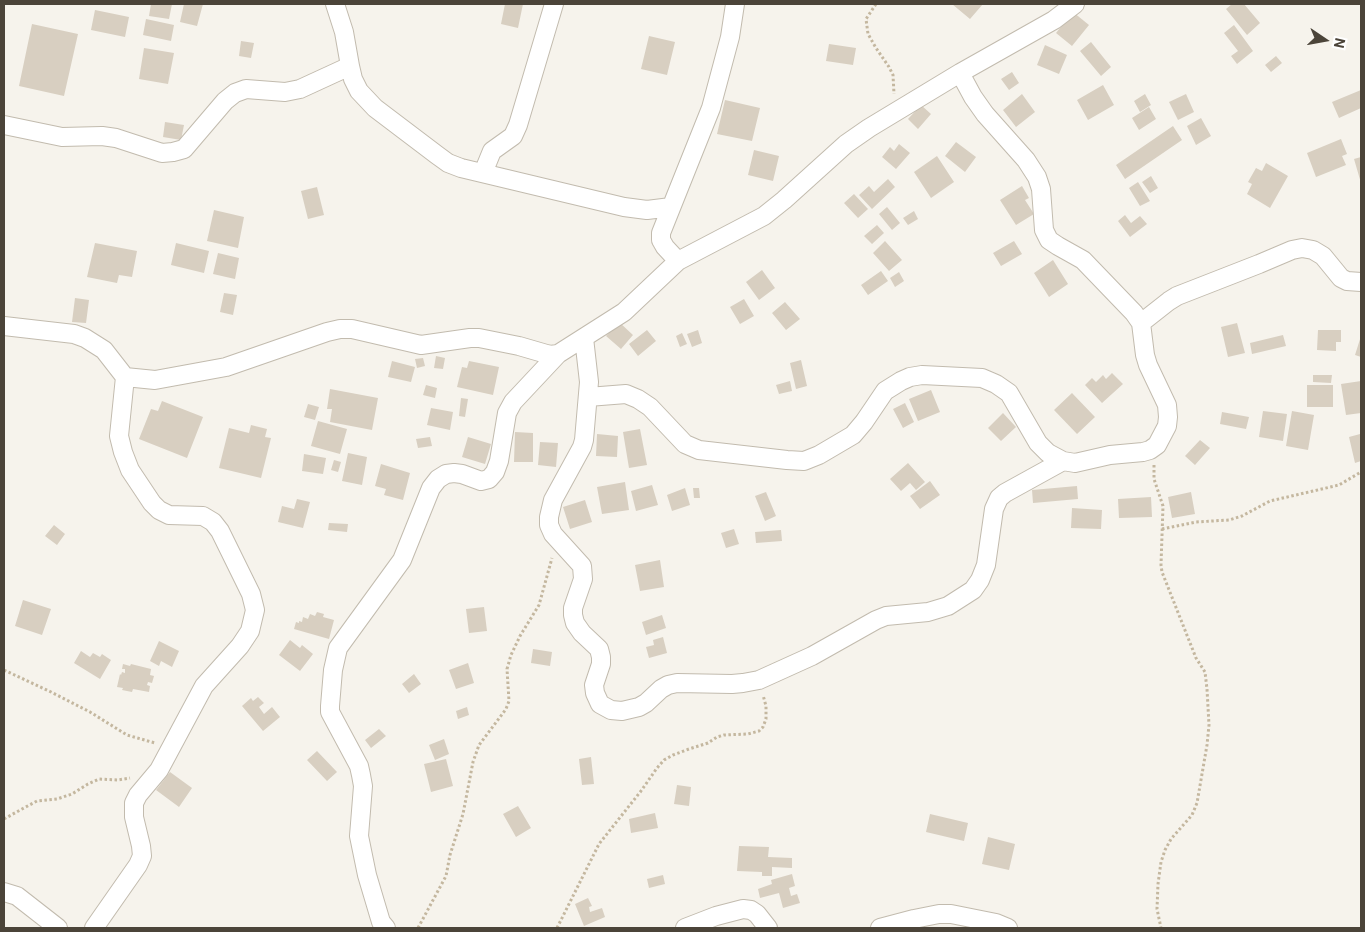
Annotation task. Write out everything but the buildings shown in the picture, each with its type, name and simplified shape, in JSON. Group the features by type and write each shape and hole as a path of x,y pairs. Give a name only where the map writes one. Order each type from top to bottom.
{"street":[{"path":"335,4 344,32 353,79 359,92 375,108 448,163 461,168 624,207 647,210 671,207"},
{"path":"483,173 492,151 513,136 518,125 554,4"},
{"path":"678,260 665,247 661,240 661,233 711,108 730,37 735,4"},
{"path":"383,926 367,875 359,836 363,786 359,766 330,712 333,670 338,648 402,560 431,488 438,479 446,474 462,474 482,481 489,479 495,472 499,461 507,413 513,402 558,354 624,312 678,260 764,216 846,144 869,128 960,73 1054,20 1075,4"},
{"path":"4,125 62,137 102,136 116,138 162,152 173,152 184,149 235,93 246,89 286,92 300,89 350,66"},
{"path":"588,397 626,394 638,399 650,407 685,444 699,450 804,461 819,455 853,435 885,391 901,381 910,377 922,376 982,378 1009,392 1038,443 1048,453 1063,461 1075,463 1110,455 1143,452 1157,445 1166,426 1168,417 1167,405 1148,365 1141,323 1134,312 1084,260 1049,240 1044,230 1041,189 1037,177 1026,160 985,114 960,73"},
{"path":"1141,323 1177,296 1292,250 1302,248 1314,250 1323,256 1341,278 1347,281 1361,282"},
{"path":"4,326 64,332 79,336 104,350 125,377 119,436 122,452 130,470 152,503 159,510 169,515 203,516 213,522 220,531 251,594 255,610 250,631 240,646 204,686 159,770 138,795 134,803 134,816 142,856 138,866 94,928"},
{"path":"125,377 161,379 226,367 340,329 352,329 421,345 479,338 519,346 550,355 558,354"},
{"path":"584,338 589,382 585,431 582,447 550,507 549,525 553,534 582,566 583,579 573,608 573,615 575,623 582,633 599,649 601,664 594,685 595,693 600,704 611,710 622,711 640,707 668,685 687,683 743,684 759,680 812,656 886,616 928,612 948,606 973,590 980,580 986,565 996,502 1005,493 1063,461"},
{"path":"4,892 17,896 58,928"},
{"path":"685,928 716,916 743,909 751,910 757,914 768,928"},
{"path":"880,928 938,914 951,914 996,923 1008,928"}],"path":[{"path":"876,4 866,19 868,34 893,75 894,99 888,116"},
{"path":"1157,445 1153,474 1163,506 1162,572 1196,658 1207,678 1209,725 1197,803 1192,815 1171,839 1161,862 1157,909 1161,928"},
{"path":"1162,529 1196,522 1229,520 1242,516 1270,501 1339,485 1361,472"},
{"path":"418,928 446,876 450,855 463,814 473,762 479,745 506,709 509,701 507,669 517,641 539,605 552,560 553,534"},
{"path":"4,670 90,712 127,735 172,748"},
{"path":"557,928 600,844 641,791 656,768 664,760 708,743 717,737 748,734 759,731 763,727 766,719 766,706 759,680"},
{"path":"4,819 22,808 37,802 57,799 72,794 88,784 99,780 128,779 140,773 159,770"}]}
